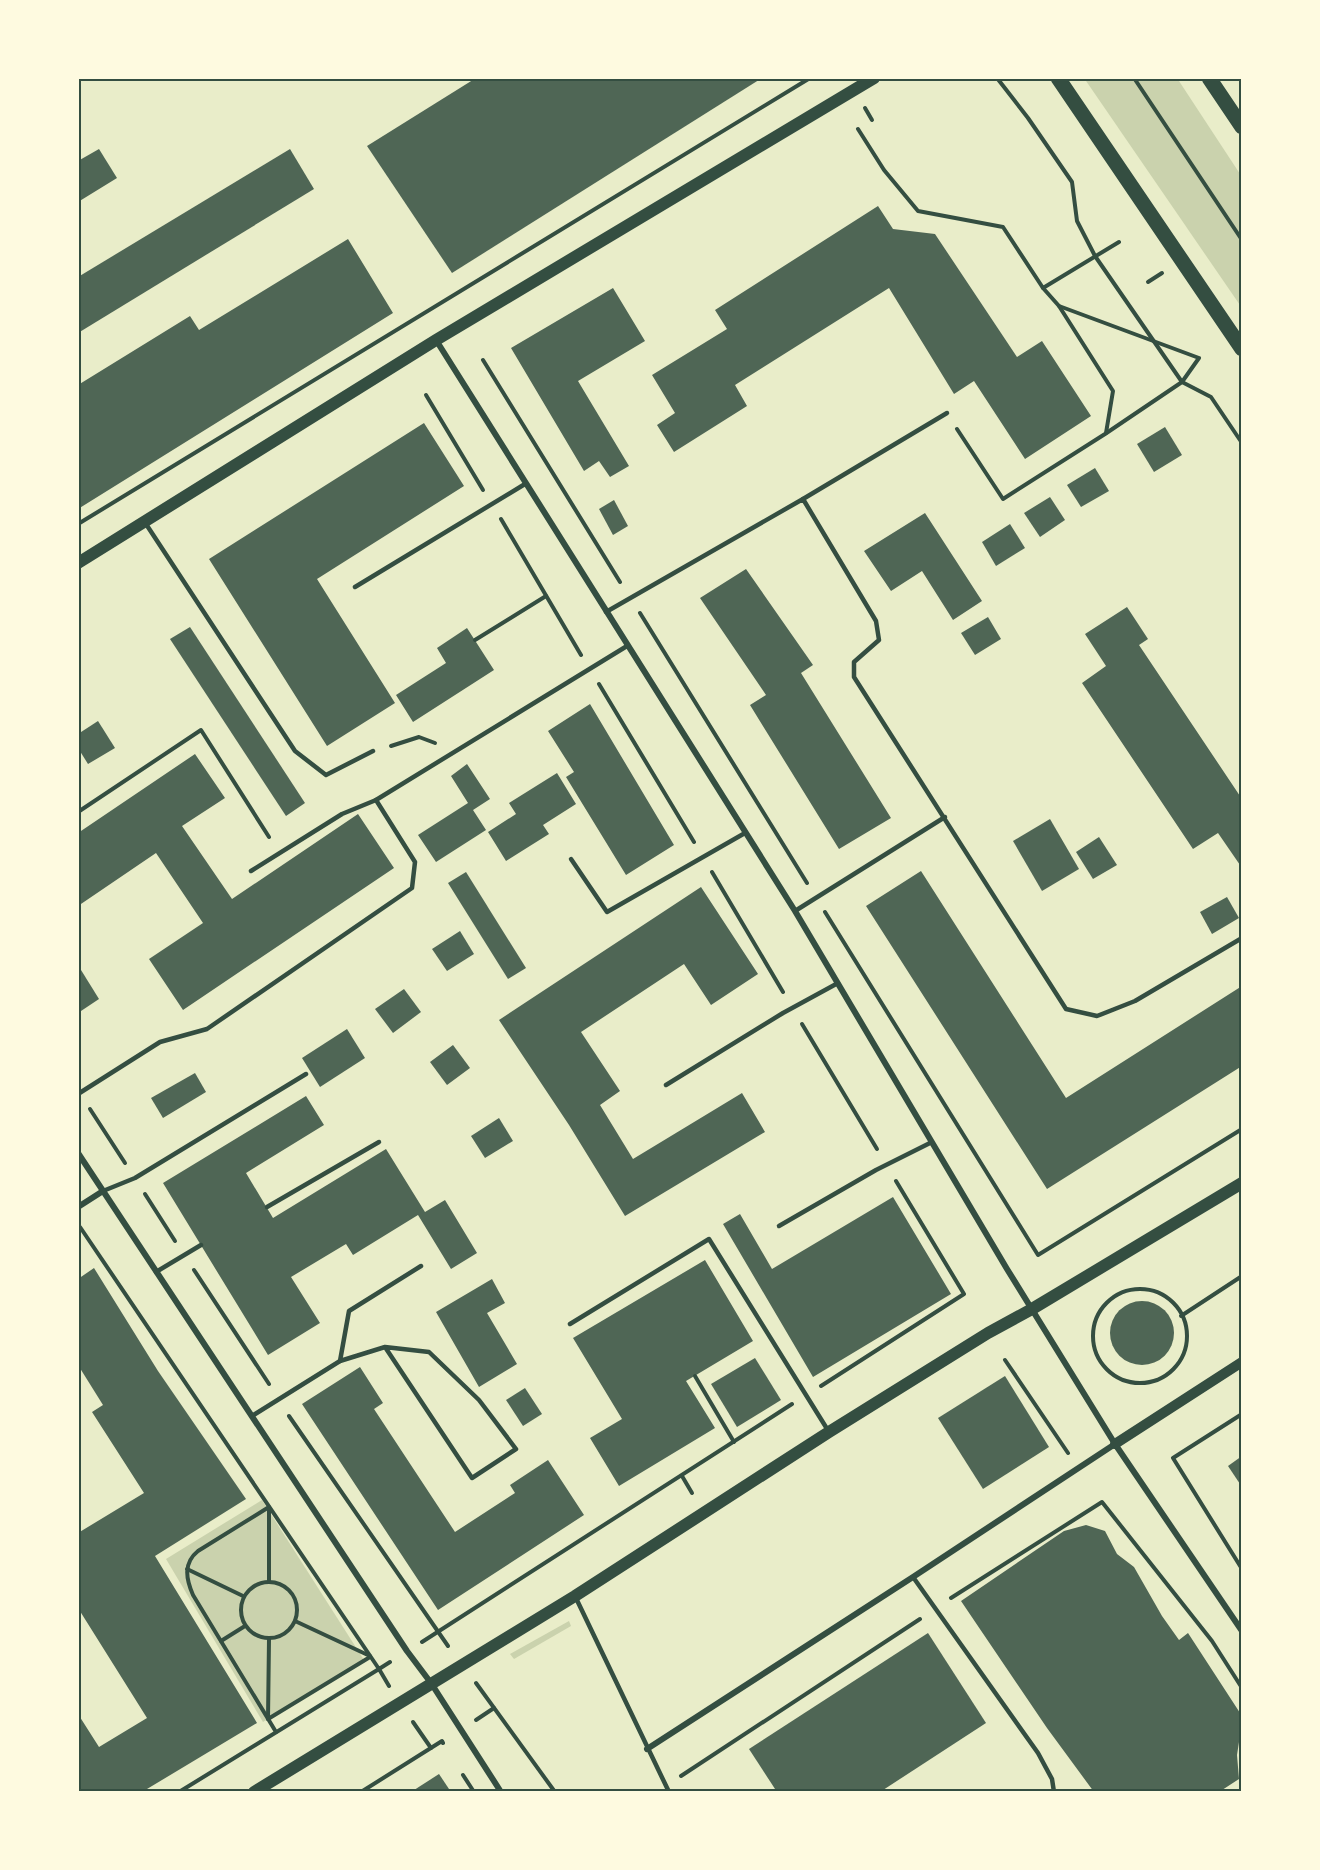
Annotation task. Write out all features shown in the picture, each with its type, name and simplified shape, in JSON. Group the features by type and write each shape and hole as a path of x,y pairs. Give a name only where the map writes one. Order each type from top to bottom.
{"main road":[{"path":"78,563 436,340 874,78"},
{"path":"1058,78 1242,349"},
{"path":"1209,78 1242,127"},
{"path":"254,1792 575,1596 829,1432 988,1333 1242,1183"}],"street":[{"path":"436,340 795,911 1032,1309 1116,1444 1242,1631"},
{"path":"78,1153 501,1792"},
{"path":"78,1207 103,1191"},
{"path":"647,1749 1242,1362"}],"lane":[{"path":"606,612 947,413"},
{"path":"355,587 525,484"},
{"path":"803,499 876,621 879,640 854,662 854,676 1066,1009 1097,1016 1135,1001 1242,938"},
{"path":"144,522 295,751 326,775 374,751"},
{"path":"251,871 342,814 376,800 627,646"},
{"path":"79,1094 160,1042 207,1029 412,888 415,862 376,800"},
{"path":"795,911 945,817"},
{"path":"571,859 608,912 745,833"},
{"path":"666,1085 783,1013 838,983"},
{"path":"103,1191 135,1178 306,1074"},
{"path":"267,1207 379,1142"},
{"path":"779,1226 876,1170 932,1142"},
{"path":"570,1324 709,1239 829,1432"},
{"path":"156,1272 201,1245"},
{"path":"340,1361 349,1311 421,1266"},
{"path":"252,1416 340,1361 385,1347 429,1352 479,1400 516,1449 472,1478 385,1347"},
{"path":"913,1577 1038,1753 1052,1779 1054,1792"},
{"path":"575,1596 667,1789"}],"path":[{"path":"78,524 810,78"},
{"path":"997,78 1072,182 1077,221 1095,256 1182,382 1211,397 1242,443"},
{"path":"1134,78 1242,240"},
{"path":"858,129 884,170 918,212 1003,227 1043,288 1059,306 1113,392 1106,434"},
{"path":"1043,288 1119,242"},
{"path":"947,413 1003,499 1106,434 1182,382 1199,358 1059,306"},
{"path":"483,360 1038,1256 1242,1129"},
{"path":"475,640 546,596"},
{"path":"78,812 201,730 280,853"},
{"path":"374,751 419,737 456,751"},
{"path":"79,1094 279,1400 437,1633 463,1665 555,1792"},
{"path":"78,1223 431,1748"},
{"path":"1181,1316 1242,1276"},
{"path":"1144,1288 1160,1293 1174,1302 1181,1316 1188,1329 1188,1344 1183,1359 1161,1380 1131,1383 1116,1377 1096,1356 1093,1338 1095,1323 1102,1308 1114,1297 1128,1290 1144,1288"},
{"path":"179,1792 437,1633 964,1294"},
{"path":"1005,1360 1068,1454"},
{"path":"694,1376 734,1442"},
{"path":"1242,1414 1173,1458 1242,1569"},
{"path":"667,1789 935,1609 1102,1502 1212,1641 1242,1688"},
{"path":"269,1507 198,1551 192,1556 187,1569 193,1595 276,1732"},
{"path":"269,1507 269,1581"},
{"path":"187,1569 243,1596"},
{"path":"269,1581 287,1588 294,1596 297,1605 295,1621 287,1632 269,1639 259,1637 245,1626 240,1609 243,1596 252,1587 269,1581"},
{"path":"295,1621 370,1657"},
{"path":"221,1641 245,1626"},
{"path":"268,1719 269,1639"},
{"path":"268,1719 370,1657"},
{"path":"361,1792 442,1741 447,1749"},
{"path":"458,1766 474,1792"}],"green space":[{"path":"1084,78 1177,78 1242,177 1242,308"},
{"path":"262,1500 364,1660 263,1722 166,1559"},
{"path":"569,1621 571,1626 514,1659 510,1654"}],"building":[{"path":"476,78 762,78 452,273 367,146"},
{"path":"99,149 117,178 78,202 78,161"},
{"path":"290,149 314,189 78,333 78,277"},
{"path":"878,206 893,229 935,234 1017,357 1042,341 1091,416 1025,459 974,381 954,394 889,288 735,385 747,406 674,452 657,425 675,413 652,375 727,329 715,310"},
{"path":"348,239 393,313 78,509 78,385 190,316 199,330"},
{"path":"613,288 645,341 578,381 629,466 610,477 599,461 584,471 511,348"},
{"path":"424,423 464,486 317,579 395,703 327,746 209,559"},
{"path":"1165,427 1182,455 1154,472 1137,444"},
{"path":"1095,468 1109,491 1081,507 1067,485"},
{"path":"1050,497 1065,520 1040,537 1024,513"},
{"path":"614,500 628,526 613,535 599,509"},
{"path":"925,513 982,601 953,620 922,571 891,591 864,551"},
{"path":"1010,524 1025,548 996,566 982,542"},
{"path":"746,569 813,665 801,673 891,818 839,849 750,705 766,695 700,598"},
{"path":"1127,607 1148,639 1139,645 1242,799 1242,864 1240,865 1218,833 1193,849 1082,683 1106,666 1085,634"},
{"path":"988,617 1001,639 975,655 961,633"},
{"path":"190,627 305,803 286,816 170,639"},
{"path":"467,628 494,670 413,722 396,695 446,663 437,648"},
{"path":"590,704 674,845 626,875 566,777 574,772 548,731"},
{"path":"98,721 115,748 88,764 78,748 78,734"},
{"path":"195,754 225,798 182,826 232,899 358,814 394,868 183,1010 149,959 203,923 156,853 78,906 78,833"},
{"path":"467,764 490,799 473,810 486,830 436,862 418,835 468,803 451,776"},
{"path":"557,773 576,804 543,825 549,834 506,861 488,832 516,814 509,803"},
{"path":"1050,819 1079,869 1042,891 1013,841"},
{"path":"1099,837 1117,865 1093,879 1076,852"},
{"path":"921,871 1066,1098 1242,986 1242,1066 1047,1189 866,906"},
{"path":"466,872 526,968 508,979 448,883"},
{"path":"701,887 758,974 711,1005 684,964 581,1032 620,1091 600,1105 633,1159 742,1093 765,1132 625,1216 569,1125 499,1020"},
{"path":"1227,897 1239,918 1212,934 1200,912"},
{"path":"460,931 474,954 447,971 432,949"},
{"path":"81,970 99,999 78,1013 78,971"},
{"path":"404,989 421,1012 393,1033 375,1009"},
{"path":"347,1029 365,1058 320,1087 302,1058"},
{"path":"453,1045 470,1068 447,1085 430,1062"},
{"path":"195,1073 206,1092 163,1118 151,1098"},
{"path":"306,1096 324,1125 246,1173 273,1218 386,1149 425,1212 445,1200 477,1253 451,1269 418,1215 353,1255 346,1244 291,1277 320,1323 268,1355 163,1183"},
{"path":"499,1118 513,1141 485,1158 471,1136"},
{"path":"893,1197 951,1294 813,1377 723,1224 740,1214 772,1269"},
{"path":"705,1260 753,1341 686,1381 715,1428 619,1486 590,1438 622,1419 573,1338"},
{"path":"94,1268 158,1371 246,1499 155,1556 257,1723 142,1792 78,1792 78,1714 99,1747 147,1718 78,1608 78,1533 144,1493 92,1412 103,1405 78,1365 78,1279"},
{"path":"492,1279 505,1303 487,1313 517,1364 479,1387 436,1312"},
{"path":"1142,1301 1165,1310 1174,1333 1165,1356 1142,1365 1119,1356 1110,1333 1119,1310"},
{"path":"755,1358 781,1400 737,1427 711,1384"},
{"path":"360,1367 383,1403 374,1409 455,1532 515,1493 510,1485 548,1460 584,1515 438,1610 302,1404"},
{"path":"1005,1376 1049,1447 983,1489 938,1418"},
{"path":"525,1388 542,1414 523,1426 506,1400"},
{"path":"1242,1456 1242,1487 1228,1466"},
{"path":"1086,1525 1105,1531 1117,1554 1134,1567 1162,1616 1179,1640 1188,1633 1242,1716 1242,1739 1239,1742 1237,1755 1239,1779 1219,1792 1094,1792 1047,1728 961,1601 1064,1531"},
{"path":"928,1633 986,1723 880,1792 777,1792 749,1749"},
{"path":"439,1774 451,1792 411,1792"}]}
